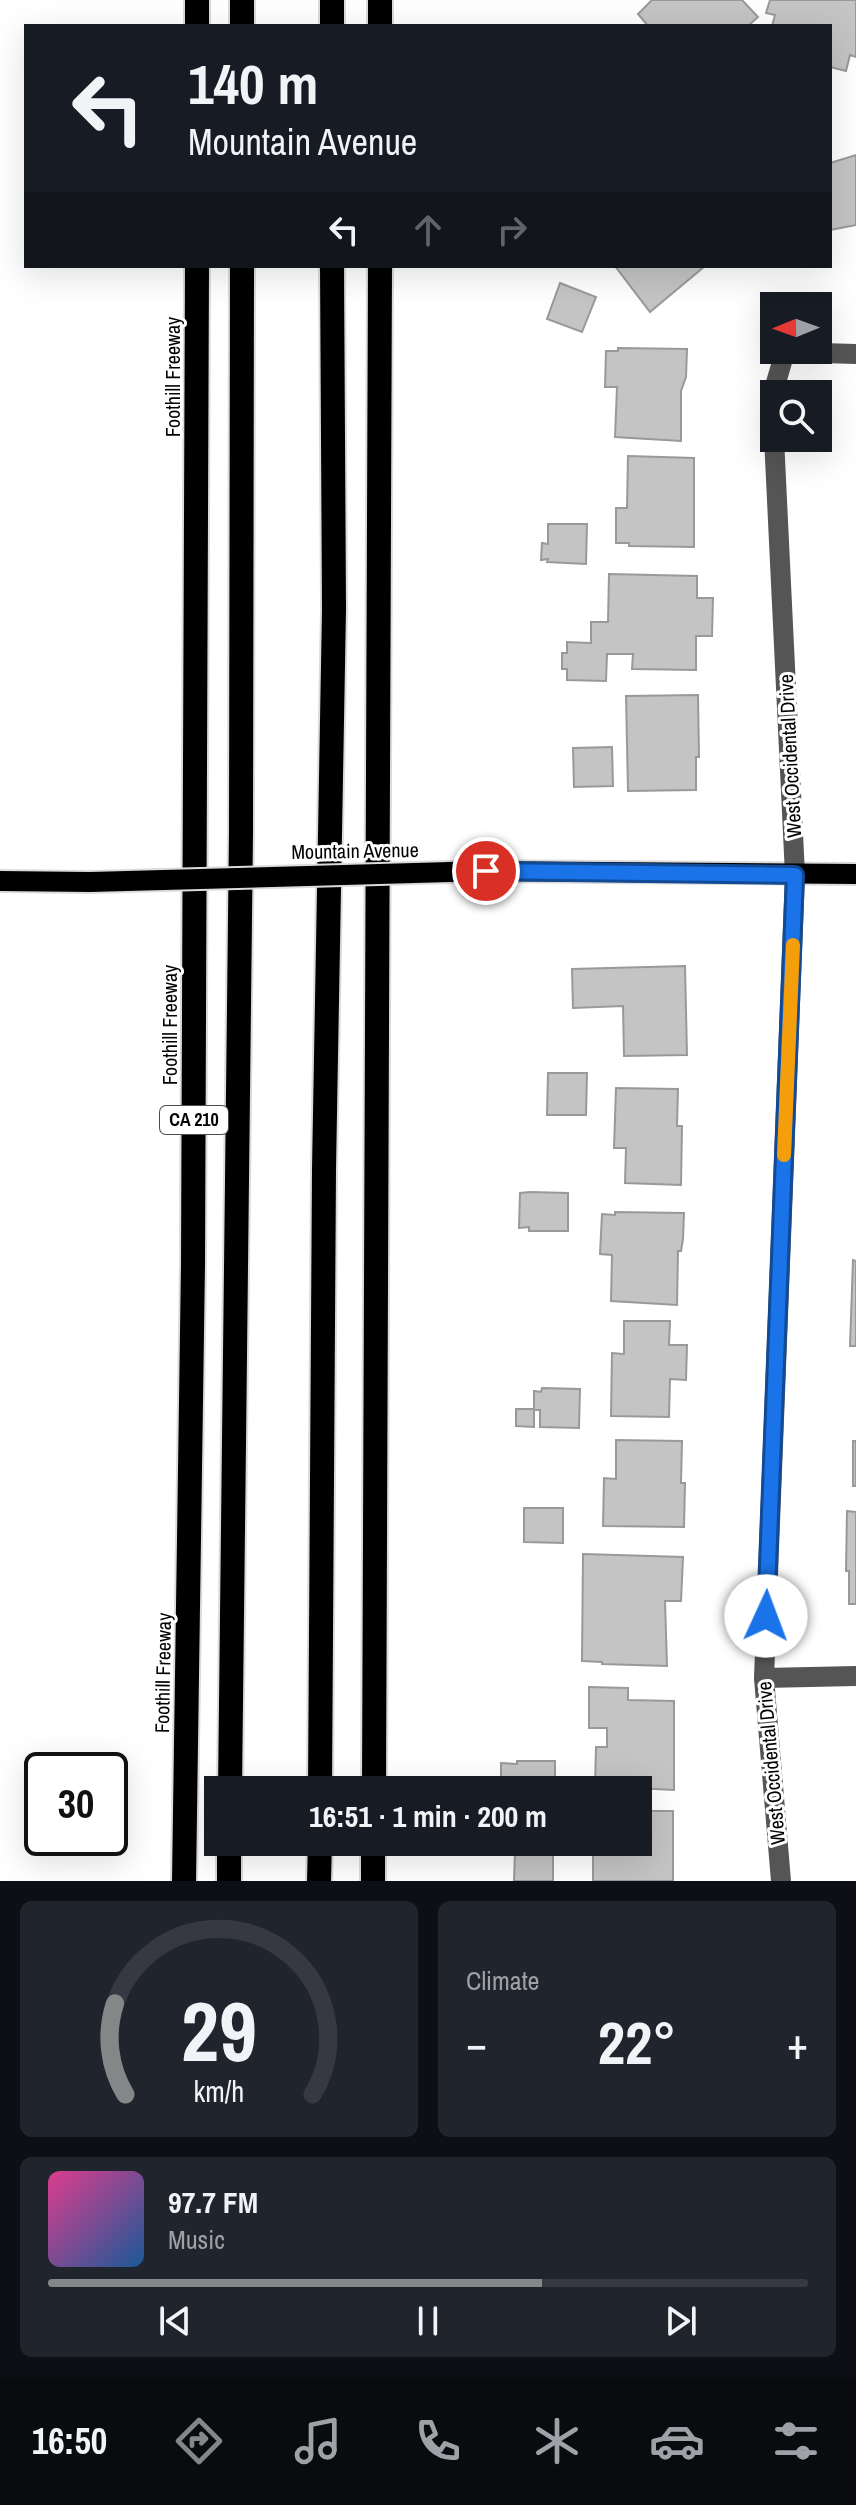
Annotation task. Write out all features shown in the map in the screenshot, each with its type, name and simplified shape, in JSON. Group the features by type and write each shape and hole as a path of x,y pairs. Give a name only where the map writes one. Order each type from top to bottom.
{"highway":[{"path":"197,0 197,24"},
{"path":"242,0 242,24"},
{"path":"332,0 332,24"},
{"path":"380,0 380,24"},
{"name":"Foothill Freeway","path":"184,1881 193,1264 197,268"},
{"path":"230,1776 241,832 242,268"},
{"path":"320,1776 324,1169 334,609 332,268"},
{"path":"374,1776 380,268"},
{"path":"229,1856 229,1881"},
{"path":"319,1881 320,1856"},
{"path":"373,1856 373,1881"}],"main road":[{"name":"Mountain Avenue","path":"0,881 90,882 486,871 856,874"}],"street":[{"name":"West Occidental Drive","path":"781,1881 764,1678 795,875 772,396 785,352 856,354"},
{"path":"764,1678 856,1676"}],"building":[{"path":"652,0 742,0 758,17 750,24 646,24 638,14"},
{"path":"770,0 856,0 856,57 850,55 846,71 832,68 832,24 773,24 775,15 766,13"},
{"path":"856,155 856,225 832,230 832,162"},
{"path":"617,268 703,268 650,312"},
{"path":"560,283 596,297 582,332 547,319"},
{"path":"618,348 687,349 686,377 681,391 681,441 615,437 617,387 605,387 606,351 618,351"},
{"path":"628,456 694,458 694,547 616,543 616,508 627,508"},
{"path":"548,524 587,524 586,564 541,560 542,543 548,544"},
{"path":"609,574 697,576 697,598 713,598 712,636 696,636 696,670 632,669 633,654 607,654 606,681 567,680 567,669 562,669 562,653 567,653 567,642 591,643 591,622 608,622"},
{"path":"698,695 696,790 628,791 626,696"},
{"path":"612,747 613,786 574,787 573,748"},
{"path":"685,966 687,1055 624,1056 623,1006 573,1008 572,969"},
{"path":"548,1073 587,1073 586,1115 547,1115"},
{"path":"616,1088 678,1089 677,1126 682,1126 681,1185 625,1183 626,1148 614,1148"},
{"path":"520,1193 568,1193 568,1231 519,1228"},
{"path":"615,1212 684,1213 683,1239 681,1251 678,1251 677,1305 611,1301 612,1255 600,1254 602,1214 615,1215"},
{"path":"853,1260 856,1261 856,1346 850,1346"},
{"path":"624,1321 670,1321 669,1345 687,1345 686,1380 670,1379 669,1417 611,1416 612,1353 624,1354"},
{"path":"542,1388 580,1389 579,1428 540,1427 540,1410 534,1410 534,1427 516,1426 516,1409 534,1409 534,1391 541,1392"},
{"path":"616,1440 682,1441 684,1527 603,1526 604,1478 616,1479"},
{"path":"853,1441 856,1441 856,1486 853,1486"},
{"path":"524,1508 563,1508 563,1543 524,1542"},
{"path":"847,1511 856,1512 856,1604 849,1604"},
{"path":"583,1554 683,1557 681,1601 665,1601 667,1666 582,1661"},
{"path":"589,1687 628,1688 628,1700 674,1701 674,1790 652,1789 652,1776 595,1776 596,1747 607,1747 607,1728 589,1728"},
{"path":"517,1761 555,1761 555,1776 501,1776 501,1763 517,1764"},
{"path":"652,1811 673,1811 673,1881 593,1881 593,1856 652,1856"},
{"path":"515,1856 553,1856 553,1881 514,1881"}],"slow traffic":[{"path":"784,1155 793,945"}],"route":[{"path":"486,871 795,875 766,1616"}]}
